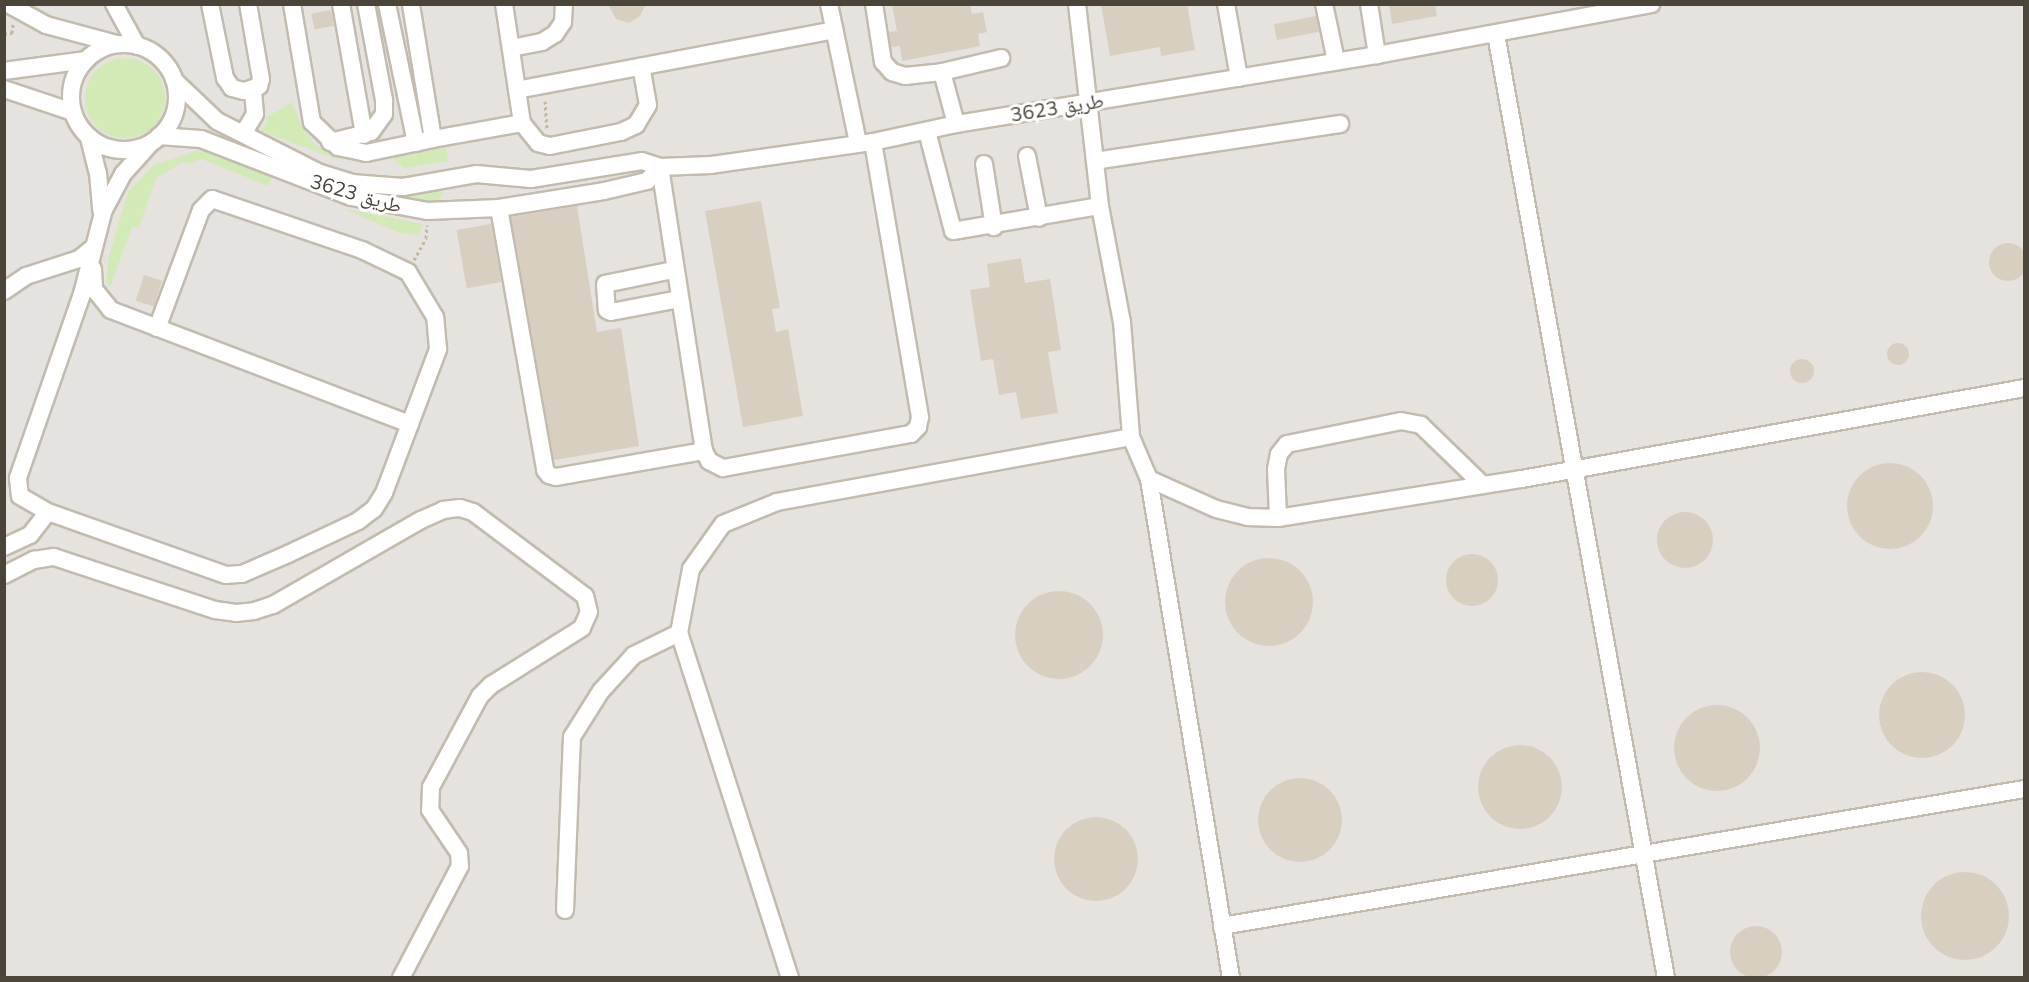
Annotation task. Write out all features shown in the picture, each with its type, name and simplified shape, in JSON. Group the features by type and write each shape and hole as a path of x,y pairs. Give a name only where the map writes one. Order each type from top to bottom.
{"street":[{"path":"8,4 46,25 118,44 137,46 163,62 174,80 175,110 155,140 115,185 100,221 84,284 11,486 23,500 48,512 210,573 242,574 367,516 384,493 436,359 439,338 435,317 408,272 362,250 222,200 212,199 201,210 157,328"},
{"path":"114,4 137,46"},
{"path":"210,4 225,78 231,88 253,90"},
{"path":"243,134 255,114 253,90 261,79 248,4"},
{"path":"292,4 309,113 330,142 347,150 366,153 522,123"},
{"path":"341,4 364,135"},
{"path":"330,142 364,135 377,127 385,107 366,4"},
{"path":"387,4 416,143"},
{"path":"411,4 434,139"},
{"path":"504,4 522,123 532,139 550,146 629,130 642,119 648,105 641,67"},
{"path":"511,48 542,42 555,34 563,22 564,4"},
{"path":"660,167 673,270 704,451 709,461 723,468 911,435 918,427 920,417 865,143 829,4"},
{"path":"874,4 883,62 892,72 905,76 942,72 1001,58"},
{"path":"1077,4 1091,103 1100,206 1122,322 1131,437 1149,479 1231,978"},
{"path":"1226,4 1239,78"},
{"path":"1324,4 1335,61"},
{"path":"1369,4 1377,55"},
{"path":"1649,5 1491,35 1527,200 1573,469 1666,978"},
{"path":"517,90 834,30"},
{"name":"طريق 3623","path":"174,80 207,112 243,134 320,173 386,188 476,174 531,179 642,161 660,167 711,165 865,143 956,124 1491,35"},
{"path":"100,221 100,182 89,138 73,112 72,84 86,60 100,50 118,44"},
{"path":"4,71 86,60"},
{"path":"942,72 956,124"},
{"path":"4,89 73,112"},
{"path":"1095,161 1340,124"},
{"path":"927,131 949,227 959,233 1100,206"},
{"path":"89,138 105,147 124,150 155,140"},
{"name":"طريق 3623","path":"155,140 201,139 351,197 427,211 499,208 631,185 646,181 660,167"},
{"path":"1027,156 1039,218"},
{"path":"984,164 994,227"},
{"path":"499,208 545,470 549,475 556,477 704,451"},
{"path":"4,291 26,276 73,261 94,247"},
{"path":"94,247 92,280 104,304 157,328 410,424"},
{"path":"73,261 84,284"},
{"path":"673,270 605,284 606,310 611,312 679,299"},
{"path":"1149,479 1216,509 1247,517 1278,518 1522,479 2025,388"},
{"path":"1278,518 1276,469 1279,454 1287,444 1401,421 1421,425 1483,485"},
{"path":"790,978 679,633 691,569 723,524 777,502 1131,437"},
{"path":"4,575 34,560 54,557 215,610 236,613 254,611 273,605 421,520 443,510 460,508 473,512 585,596 589,612 582,628 491,685 480,696 431,787 430,810 459,853 460,867 401,978"},
{"path":"4,547 30,536 48,512"},
{"path":"565,910 572,737 601,691 634,655 679,633"},
{"path":"1222,926 1645,857 2025,789"}],"path":[{"path":"408,272 426,238 427,211"}],"shaded area":[{"path":"5,5 2024,5 2024,977 5,977"},
{"path":"39,5 106,5 108,20 86,24 59,18"},
{"path":"126,5 269,5 283,93 269,96 265,105 267,124 256,132 238,122 201,84 169,34"},
{"path":"5,104 35,115 62,139 79,171 87,209 74,276 81,285 17,473 5,480"},
{"path":"220,180 356,222 409,246 435,270 454,304 457,330 457,352 399,517 226,589 32,517 14,503 89,296 108,295 154,311 200,192"}],"green space":[{"path":"117,58 133,58 147,64 159,76 165,90 165,106 159,120 147,132 133,138 117,138 103,132 91,120 85,106 85,90 91,76 103,64"},
{"path":"292,102 302,127 315,145 344,162 261,131 264,119"},
{"path":"446,148 448,161 404,168 391,157"},
{"path":"196,151 214,153 272,177 268,186 202,159 189,164 183,162 156,178 139,227 132,227 110,287 106,281 109,257 128,192 154,165"},
{"path":"437,188 443,193 437,204 382,197 380,190"},
{"path":"344,209 423,224 419,235 398,232"}],"building":[{"path":"608,4 646,4 640,16 629,23 616,19"},
{"path":"892,4 970,4 972,14 983,12 987,32 978,34 980,46 902,61 900,46 891,47 889,32 897,31"},
{"path":"1101,4 1187,4 1195,50 1161,56 1160,47 1110,56"},
{"path":"1389,4 1435,4 1437,16 1392,24"},
{"path":"331,10 334,26 314,30 311,14"},
{"path":"1316,16 1319,32 1277,40 1274,24"},
{"path":"761,201 780,308 772,309 776,332 788,329 803,416 743,427 705,211"},
{"path":"577,206 597,332 621,328 639,446 554,460 511,217"},
{"path":"491,224 501,282 467,288 457,230"},
{"path":"2008,243 2022,248 2027,262 2022,276 2008,281 1994,276 1989,262 1994,248"},
{"path":"1021,258 1025,283 1050,279 1061,350 1048,352 1058,413 1021,419 1016,392 999,395 993,359 981,361 970,290 990,287 987,264"},
{"path":"144,275 162,281 154,307 136,301"},
{"path":"1898,343 1906,346 1909,354 1906,362 1898,365 1890,362 1887,354 1890,346"},
{"path":"1802,359 1811,362 1814,371 1811,380 1802,383 1793,380 1790,371 1793,362"},
{"path":"1882,463 1898,463 1921,475 1930,489 1933,506 1930,523 1921,537 1898,549 1882,549 1866,542 1854,530 1847,514 1847,498 1854,482 1866,470"},
{"path":"1685,512 1696,514 1705,520 1711,529 1713,540 1711,551 1705,560 1696,566 1685,568 1674,566 1665,560 1659,551 1657,540 1659,529 1665,520 1674,514"},
{"path":"1467,554 1477,554 1491,561 1498,580 1491,599 1477,606 1467,606 1457,602 1450,595 1446,585 1446,575 1450,565 1457,558"},
{"path":"1269,558 1286,562 1300,571 1309,585 1313,602 1309,619 1300,633 1286,642 1269,646 1252,642 1238,633 1229,619 1225,602 1229,585 1238,571 1252,562"},
{"path":"1059,591 1076,595 1090,604 1099,618 1103,635 1099,652 1090,666 1076,675 1059,679 1042,675 1028,666 1019,652 1015,635 1019,618 1028,604 1042,595"},
{"path":"1922,672 1946,679 1958,691 1965,715 1958,739 1946,751 1922,758 1898,751 1886,739 1879,715 1886,691 1898,679"},
{"path":"1717,705 1733,709 1747,718 1756,732 1760,748 1756,764 1747,778 1733,787 1717,791 1701,787 1687,778 1678,764 1674,748 1678,732 1687,718 1701,709"},
{"path":"1520,745 1543,752 1555,764 1562,787 1555,810 1543,822 1520,829 1497,822 1485,810 1478,787 1485,764 1497,752"},
{"path":"1300,778 1323,785 1335,797 1342,820 1335,843 1323,855 1300,862 1277,855 1265,843 1258,820 1265,797 1277,785"},
{"path":"1096,817 1112,820 1126,829 1135,843 1138,859 1135,875 1126,889 1112,898 1096,901 1080,898 1066,889 1057,875 1054,859 1057,843 1066,829 1080,820"},
{"path":"1965,872 1982,876 1996,885 2005,899 2009,916 2005,933 1996,947 1982,956 1965,960 1948,956 1934,947 1925,933 1921,916 1925,899 1934,885 1948,876"},
{"path":"1756,926 1766,928 1774,934 1780,942 1782,952 1780,962 1774,970 1766,976 1756,978 1746,976 1738,970 1732,962 1730,952 1732,942 1738,934 1746,928"}]}
